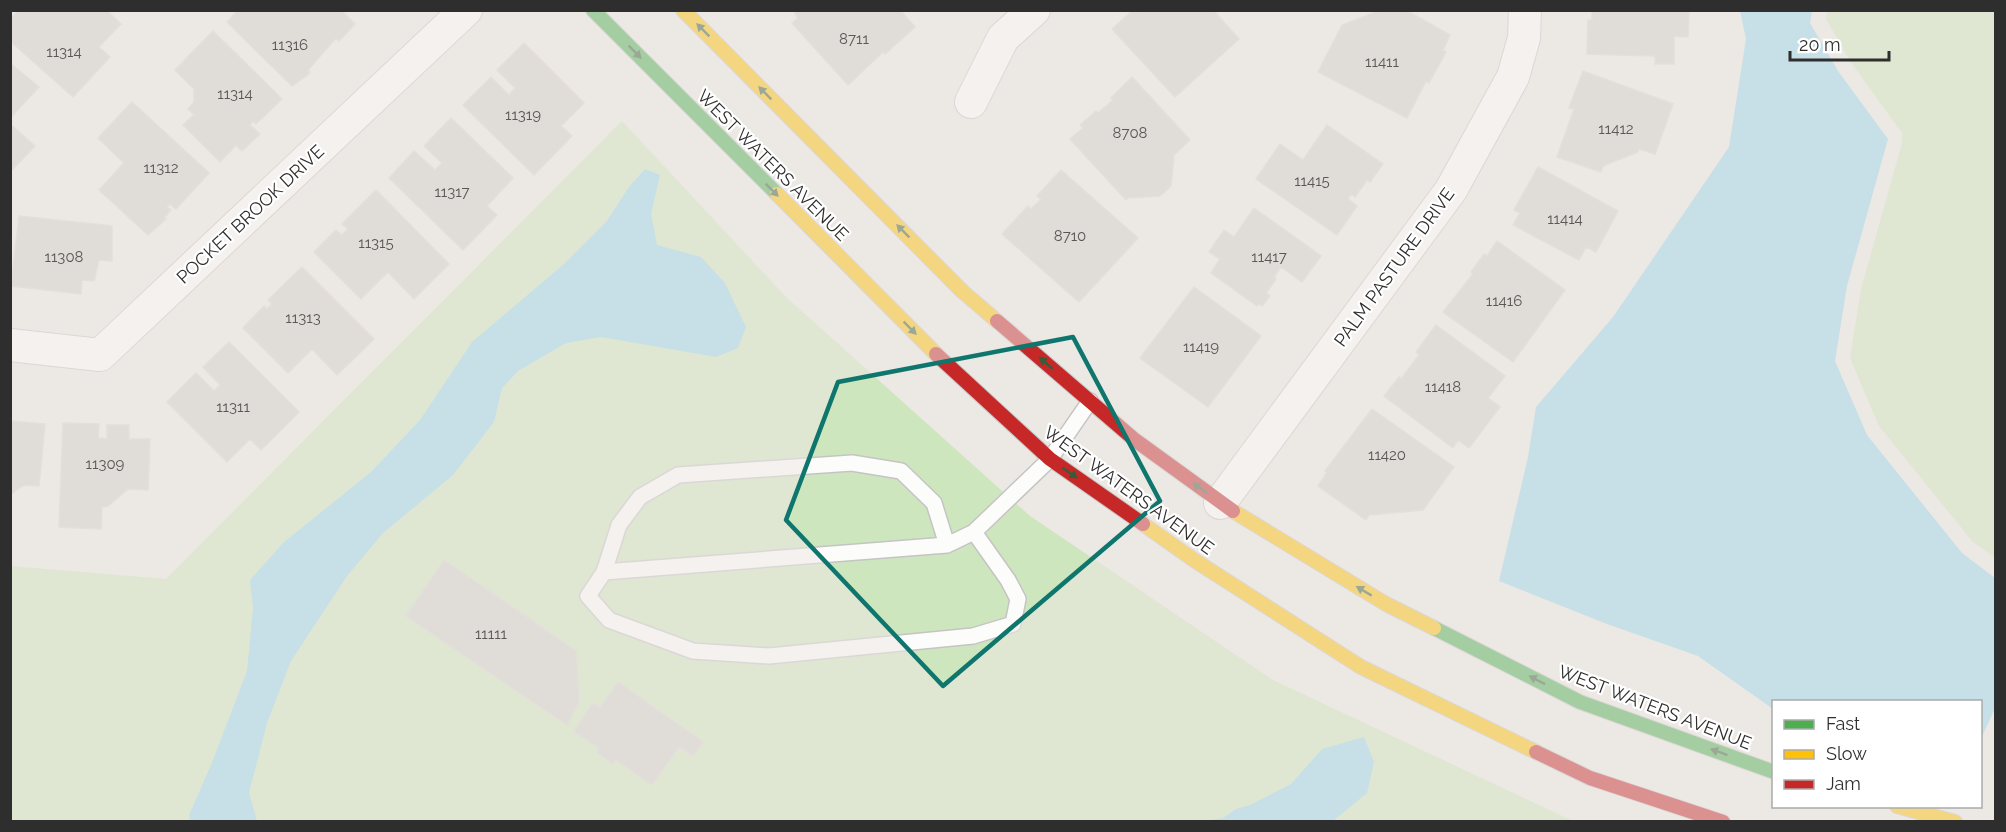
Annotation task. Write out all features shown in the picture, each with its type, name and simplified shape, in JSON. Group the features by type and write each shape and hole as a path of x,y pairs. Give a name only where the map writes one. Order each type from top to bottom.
{"street":[{"name":"POCKET BROOK DRIVE","path":"10,345 100,355 466,10"},
{"name":"WEST WATERS AVENUE","path":"593,10 941,359 1050,459 1194,560 1361,667 1590,778 1723,822"},
{"name":"WEST WATERS AVENUE","path":"683,10 962,291 1135,440 1220,503 1386,604 1580,702 1772,772"},
{"path":"970,102 1004,38 1034,10"},
{"name":"PALM PASTURE DRIVE","path":"1220,503 1451,190 1513,77 1524,38 1525,10"},
{"path":"1901,808 1955,822"}],"lane":[{"path":"604,572 947,545 974,532 1050,459 1090,401"},
{"path":"947,545 934,503 901,471 852,464 678,475 640,497 619,525 604,572 588,596 609,620 693,651 769,656 973,636 1013,624 1018,599 1008,580 974,532"}],"highlighted area":[{"path":"1073,337 1160,501 943,686 786,520 838,382"}],"green space":[{"path":"1827,11 1995,11 1995,558 1972,541 1879,426 1850,358 1861,289 1902,143 1902,133 1850,61 1826,19"},
{"path":"622,121 786,297 1030,516 1273,680 1573,821 11,821 10,566 166,579"}],"water":[{"path":"1740,11 1812,11 1810,23 1838,71 1888,139 1847,286 1835,361 1867,435 1962,553 1995,578 1995,708 1982,737 1982,700 1772,700 1772,708 1698,656 1607,624 1499,581 1528,457 1536,407 1613,317 1729,147 1746,39"},
{"path":"645,169 660,175 651,214 657,245 701,257 725,283 746,327 738,348 716,357 601,337 566,343 518,371 502,388 494,422 453,475 383,533 347,576 291,661 267,723 249,793 257,821 190,821 189,815 247,671 253,608 250,580 283,543 371,472 420,420 472,342 563,265 606,222 629,187"},
{"path":"1364,737 1374,762 1367,793 1333,821 1202,821 1223,818 1236,809 1250,805 1291,784 1322,749"}],"building":[{"path":"19,10 106,10 121,24 99,47 110,57 73,97 10,41 10,19"},
{"path":"238,10 341,10 355,24 339,41 336,38 308,70 310,73 292,86 227,22"},
{"path":"795,10 900,10 915,27 885,54 883,52 848,85 792,23 798,18"},
{"path":"1133,10 1139,12 1142,10 1213,10 1239,39 1175,97 1112,29"},
{"path":"1381,10 1406,10 1450,35 1443,50 1446,52 1429,83 1426,81 1407,118 1318,72 1342,25"},
{"path":"1592,10 1689,10 1688,37 1674,36 1674,64 1655,64 1655,56 1587,54 1588,20 1592,20"},
{"path":"213,31 282,99 256,124 253,121 250,125 260,134 242,151 236,145 220,162 183,125 194,115 188,109 194,102 194,89 175,70"},
{"path":"524,43 584,103 561,126 572,136 534,175 463,105 491,77 509,95 515,88 497,70"},
{"path":"10,63 39,87 10,118"},
{"path":"1583,71 1673,104 1655,154 1639,149 1638,152 1603,166 1601,172 1557,157 1574,109 1569,108"},
{"path":"1132,77 1190,140 1174,155 1171,186 1160,196 1126,200 1070,139 1083,128 1080,125 1113,100 1111,98"},
{"path":"132,102 209,173 176,209 170,204 167,207 171,210 164,218 166,219 148,235 99,190 124,163 98,138"},
{"path":"451,118 513,178 487,206 497,215 463,250 389,178 414,151 435,170 442,163 424,146"},
{"path":"10,124 35,146 10,172"},
{"path":"1327,125 1383,164 1370,182 1367,180 1355,197 1351,194 1348,199 1357,206 1337,235 1256,179 1280,144 1303,160"},
{"path":"1538,167 1618,211 1596,252 1586,247 1579,260 1513,225 1520,213 1514,210"},
{"path":"1061,170 1138,238 1079,302 1002,234 1028,206 1031,209 1041,199 1037,196"},
{"path":"376,190 449,264 414,299 388,272 361,299 314,252 336,230 342,235 348,229 342,224"},
{"path":"1254,208 1321,256 1302,282 1281,267 1266,293 1270,296 1262,306 1259,304 1257,306 1211,273 1220,259 1209,252 1224,230 1234,237"},
{"path":"19,216 112,226 112,261 99,260 94,281 82,280 81,294 11,286"},
{"path":"1497,241 1565,290 1513,362 1443,312 1473,274 1471,272 1484,254 1487,256"},
{"path":"302,267 374,339 337,375 312,349 288,373 243,328 264,306 267,309 272,304 268,300"},
{"path":"1194,287 1261,336 1208,407 1140,358"},
{"path":"1436,325 1505,376 1488,398 1500,407 1469,448 1458,440 1453,448 1384,396 1399,377 1401,379 1419,355 1416,352"},
{"path":"229,342 299,412 261,450 250,439 227,462 167,402 196,373 214,391 220,385 203,367"},
{"path":"1372,409 1454,467 1423,510 1369,515 1366,520 1318,486 1327,472 1325,471"},
{"path":"10,421 45,424 39,486 24,485 10,495"},
{"path":"63,423 99,424 98,438 107,439 107,425 129,425 129,439 150,439 148,490 128,489 108,506 102,507 101,529 59,527"},
{"path":"444,560 576,651 579,701 567,725 406,616"},
{"path":"618,682 703,742 693,756 679,747 652,785 616,760 613,764 597,752 599,748 574,731 593,703 600,708"}],"traffic: fast":[{"path":"593,10 777,194"},
{"path":"1434,628 1580,702 1772,771"}],"traffic: slow":[{"path":"683,10 962,291 997,321"},
{"path":"777,194 936,354"},
{"path":"1233,511 1386,604 1434,628"},
{"path":"1143,524 1194,560 1361,667 1536,752"},
{"path":"1904,808 1955,822"}],"traffic: jam":[{"path":"997,321 1135,440 1233,511"},
{"path":"936,354 1050,459 1143,524"},
{"path":"1536,752 1590,778 1723,822"}]}
